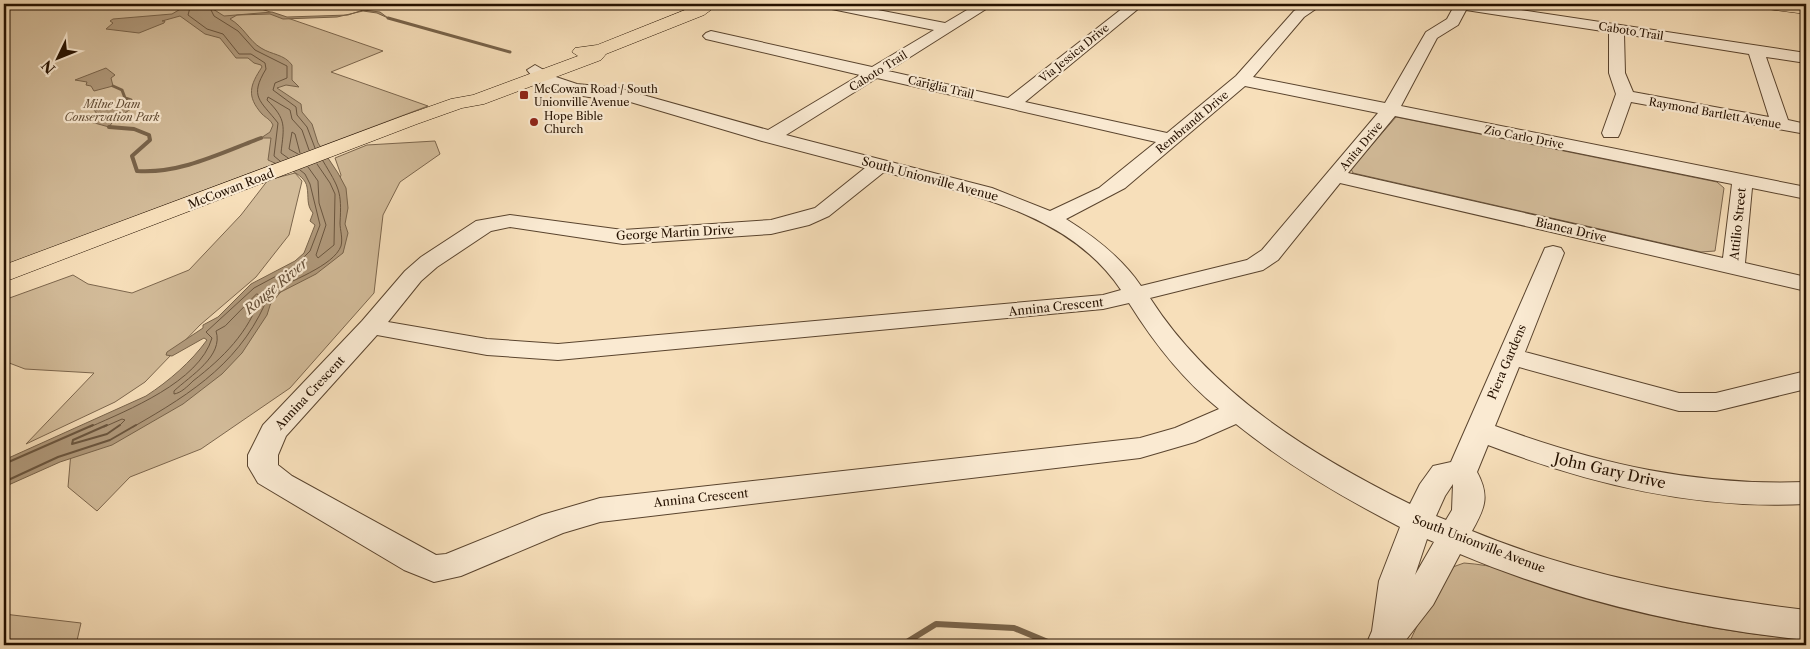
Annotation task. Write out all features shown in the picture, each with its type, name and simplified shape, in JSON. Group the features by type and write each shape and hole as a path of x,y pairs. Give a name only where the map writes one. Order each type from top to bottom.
{"main road":[{"path":"1767,4 1806,9"},
{"name":"McCowan Road","path":"4,274 458,103 477,100 542,73 595,56 600,50 712,7"}],"street":[{"path":"827,4 948,28"},
{"name":"Caboto Trail","path":"769,137 987,4"},
{"name":"Via Jessica Drive","path":"1012,104 1137,4"},
{"name":"Rembrandt Drive","path":"1050,219 1106,192 1171,140 1242,80 1299,14 1316,4"},
{"name":"Caboto Trail","path":"1458,4 1806,58"},
{"name":"Anita Drive","path":"1238,270 1254,266 1270,254 1336,176 1390,110 1431,34 1453,22 1458,4"},
{"path":"1605,153 1616,148 1617,140 1610,133 1624,96 1617,73 1616,28"},
{"name":"Cariglia Trail","path":"711,36 1171,140"},
{"path":"1756,50 1780,124"},
{"name":"South Unionville Avenue","path":"542,73 604,95 618,94 769,137 988,194 1050,219 1100,254 1118,272 1174,351 1200,379 1238,412 1323,471 1418,522 1453,537 1562,576 1626,594 1729,615 1806,625"},
{"name":"Zio Carlo Drive","path":"1242,80 1806,193"},
{"name":"Raymond Bartlett Avenue","path":"1624,96 1806,129"},
{"name":"George Martin Drive","path":"371,326 413,276 429,262 477,230 492,224 510,221 623,237 771,227 801,220 822,212 880,166"},
{"name":"Bianca Drive","path":"1336,176 1806,284"},
{"name":"Attilio Street","path":"1733,266 1743,180"},
{"name":"Piera Gardens","path":"1462,472 1553,253 1566,251 1571,240 1560,227"},
{"name":"Annina Crescent","path":"1238,270 1103,302 558,352 528,352 491,348 371,326 273,432 262,455 263,466 269,475 282,484 402,553 434,569 449,567 552,524 600,510 1140,448 1185,436 1238,412"},
{"path":"1510,356 1659,399 1679,402 1716,402 1806,380"},
{"name":"John Gary Drive","path":"1479,431 1579,466 1651,483 1746,494 1806,493"},
{"path":"1462,472 1470,487 1468,510 1421,595 1387,638 1396,582 1431,492 1444,474 1462,472"}],"green space":[{"name":"Milne Dam Conservation Park","path":"4,4 247,4 383,51 331,72 428,106 4,266"},
{"path":"1396,117 1717,182 1724,188 1715,251 1701,252 1353,173 1351,169"},
{"path":"435,141 440,154 400,182 383,215 374,293 290,388 201,449 130,477 97,511 68,487 71,452 145,421 265,311 288,283 330,206 341,175 335,158 367,145"},
{"path":"295,173 302,181 289,235 256,277 200,325 145,382 115,402 26,444 94,373 25,369 4,361 4,300 73,275 88,284 132,293 189,270 241,215 268,180"},
{"path":"1464,563 1507,570 1654,616 1719,629 1806,640 1806,645 1408,645 1442,574 1450,568"},
{"path":"4,614 81,623 76,645 4,645"}],"water":[{"name":"Rouge River","path":"189,4 213,4 213,9 224,16 272,12 287,17 345,15 283,19 270,14 237,15 230,19 257,45 289,61 292,65 292,80 299,87 286,85 277,88 301,104 302,112 312,124 318,143 346,188 348,208 345,224 348,233 343,253 316,274 273,296 267,315 242,353 222,374 183,404 112,445 60,462 4,487 4,460 146,396 163,384 194,356 207,340 204,338 172,356 166,355 167,352 203,328 203,325 218,317 251,284 295,261 304,253 315,225 310,221 313,213 309,204 305,182 291,170 268,160 271,138 261,138 270,132 273,125 257,108 252,96 253,85 262,67 261,65 254,63 248,58 236,58 220,38 205,34 180,16 162,21 165,21 139,33 106,29 113,23 110,21 113,19 172,14"},
{"path":"363,10 380,12 388,18 377,13 363,11 353,13"},
{"path":"106,68 115,75 111,78 113,86 94,91 91,86 86,85 87,82 75,80"},
{"path":"133,104 132,108 125,113 125,116 114,120 109,127 91,122 99,119 96,118 98,115 94,110"}],"waterway":[{"path":"388,18 510,52"},
{"path":"113,86 122,90 125,98 131,100 126,104"},
{"path":"109,127 134,129 149,135 150,140 132,156 137,171 153,171 185,166 261,138"},
{"path":"902,645 936,624 1014,628 1055,645"}],"place":[{"name":"McCowan Road / South Unionville Avenue","path":"524,95"},
{"name":"Hope Bible Church","path":"534,122"}]}
